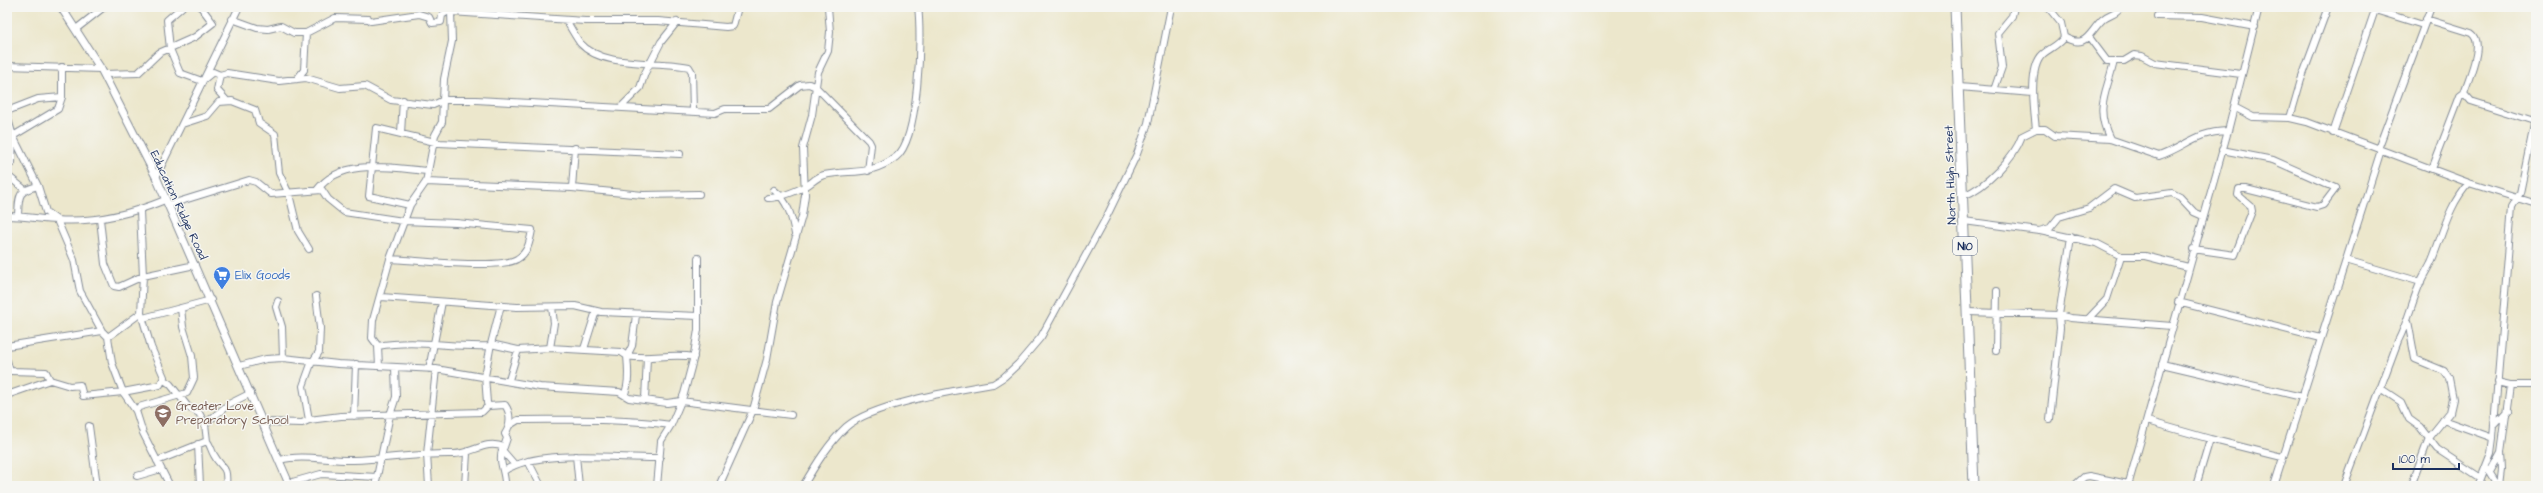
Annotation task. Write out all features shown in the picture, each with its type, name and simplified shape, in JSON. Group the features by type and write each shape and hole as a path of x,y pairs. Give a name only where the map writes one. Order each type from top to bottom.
{"highway":[{"name":"North High Street","path":"1955,7 1974,486"}],"main road":[{"name":"Education Ridge Road","path":"61,7 102,72 156,177 211,300 290,484"}],"street":[{"path":"76,29 104,7"},
{"path":"182,7 167,20 166,29 170,49 180,73 202,81"},
{"path":"7,66 62,67 102,72 138,72 153,58 195,37 213,24 201,7"},
{"path":"156,177 239,7"},
{"path":"232,19 256,28 268,29 281,26 294,33 306,33 335,18 369,19 371,21 419,14 429,17 432,23 441,22 442,15 450,12 456,7"},
{"path":"450,12 566,20 677,22 730,27 734,23 738,7"},
{"path":"719,486 753,410 795,234 802,216 805,186 803,148 812,115 820,66 828,52 830,32 828,7"},
{"path":"768,198 782,196 805,186 822,176 868,171 896,157 908,141 916,101 920,55 918,7"},
{"path":"803,486 824,453 852,422 913,399 993,384 1014,368 1041,337 1106,218 1137,154 1148,123 1171,7"},
{"path":"1994,90 2002,67 1998,33 2012,16 2014,7"},
{"path":"2036,129 2033,93 2035,70 2042,54 2061,42 2064,36 2061,23 2048,7"},
{"path":"2064,36 2078,42 2089,37 2092,30 2104,18 2119,11 2120,7"},
{"path":"2074,486 2084,477 2089,476 2128,485 2147,421 2178,302 2228,131 2241,74 2256,27 2259,7"},
{"path":"2290,118 2301,80 2328,7"},
{"path":"2274,486 2380,150 2431,7"},
{"path":"2333,133 2376,9 2471,33 2476,38 2478,48 2464,93 2460,96 2432,169"},
{"path":"378,366 378,346 372,338 372,330 390,258 410,205 426,182 436,131 442,122 444,79 452,41 450,12"},
{"path":"2157,16 2202,17 2256,27"},
{"path":"566,20 580,43 601,56 683,66 691,69 693,111"},
{"path":"621,107 640,88 650,63 668,31 677,22"},
{"path":"298,79 304,70 306,33"},
{"path":"2089,37 2104,58 2114,61 2124,61 2134,55 2142,56 2155,63 2241,74"},
{"path":"2110,139 2102,123 2102,100 2110,83 2114,61"},
{"path":"13,136 58,109 62,96 62,67"},
{"path":"202,81 213,72 220,75 227,73 279,81 298,79 320,81 340,88 365,86 391,100 433,104 444,100 621,107 715,113 725,109 769,109 800,85 809,84 816,87 870,143 871,159 868,171"},
{"path":"220,75 217,90 227,101"},
{"path":"1959,87 2033,93"},
{"path":"2464,93 2471,101 2535,118 2522,183 2512,206 2509,229 2493,438 2488,470 2499,486"},
{"path":"7,111 38,99 62,96"},
{"path":"400,134 403,100"},
{"path":"182,124 207,116 219,102 227,101 251,106 255,110 261,125 274,132 279,173 290,194 298,231 309,248"},
{"path":"2234,107 2253,117 2290,118 2459,180 2536,204"},
{"path":"7,116 13,136 38,186 46,212 57,220 74,260 80,291 102,330 108,337 112,362 123,392 136,411 143,433 170,486"},
{"path":"410,205 369,196 376,128 434,141 680,154"},
{"path":"1963,196 1979,189 1990,180 2008,157 2017,150 2022,136 2036,129 2045,129 2055,136 2110,139 2159,156 2199,135 2209,132 2228,131"},
{"path":"7,165 12,163 13,136"},
{"path":"572,188 575,148"},
{"path":"2193,249 2236,255 2252,211 2251,206 2238,196 2239,190 2246,189 2317,207 2323,205 2336,188 2273,160 2222,150"},
{"path":"317,190 323,181 350,170 371,166 428,171"},
{"path":"7,176 24,189"},
{"path":"8,217 18,216 57,220 100,219 140,210 249,180 256,182 271,194 290,194 317,190 325,192 328,199 344,212 403,221 456,223 532,230 527,249 517,260 510,262 480,263 390,258"},
{"path":"2459,180 2460,192"},
{"path":"426,182 572,188 644,195 699,194"},
{"path":"2344,486 2380,388 2408,321 2421,282 2432,260 2439,236 2460,192 2469,183"},
{"path":"18,216 19,197 24,189 38,186"},
{"path":"774,190 782,196 795,234"},
{"path":"2039,231 2050,228 2059,218 2090,208 2114,190 2135,198 2172,193 2180,197 2190,209 2203,216"},
{"path":"140,210 143,276 142,315 164,380 170,384 188,408 199,414 205,424 207,441 214,456 224,465 227,474 226,486"},
{"path":"100,219 102,250 112,284 119,287 143,276 195,265"},
{"path":"1964,221 2039,231 2071,237 2096,244 2122,256 2144,256 2188,267"},
{"path":"2050,419 2060,328 2059,315 2071,237"},
{"path":"2088,319 2107,299 2122,256"},
{"path":"657,486 661,441 671,425 694,357 698,316 698,258"},
{"path":"2346,260 2421,282"},
{"path":"1996,350 1997,291"},
{"path":"309,420 303,386 313,361 319,352 320,342 316,296"},
{"path":"381,297 501,306 574,306 596,311 636,315 698,316"},
{"path":"108,337 142,315 181,308 211,300"},
{"path":"278,301 276,307 282,327 283,358"},
{"path":"429,486 427,454 433,413 433,343 442,302"},
{"path":"2178,302 2320,338"},
{"path":"488,406 485,376 490,345 501,306"},
{"path":"550,348 553,332 552,307"},
{"path":"136,411 139,407 187,393 194,378 191,348 186,339 181,308"},
{"path":"584,349 596,311"},
{"path":"1968,312 2059,315 2172,326"},
{"path":"624,395 627,389 627,356 632,346 636,315"},
{"path":"2408,321 2414,359 2444,371 2448,378 2453,399 2450,412 2438,424 2429,438 2412,486"},
{"path":"7,346 102,330"},
{"path":"378,346 398,342 433,343 490,345 518,350 550,348 584,349 622,352 627,356 647,358 673,355 694,357"},
{"path":"509,380 518,350"},
{"path":"239,366 266,359 283,358 432,369 509,380 540,387 624,395 629,398 666,402 680,401 791,415"},
{"path":"645,399 647,358"},
{"path":"7,361 10,371 46,372 50,380"},
{"path":"354,416 356,364"},
{"path":"2162,364 2302,397"},
{"path":"375,486 390,415 397,392 395,367"},
{"path":"7,395 50,380 70,386 80,385 83,396 123,392 160,385 164,380"},
{"path":"2497,382 2510,385 2536,383"},
{"path":"2499,486 2502,470 2501,452 2508,410 2510,385"},
{"path":"2380,388 2401,402 2409,419 2420,427 2437,449 2481,478"},
{"path":"205,424 229,404 251,393"},
{"path":"264,422 302,423 309,420 354,416 482,412 488,406 505,405 509,410 510,426"},
{"path":"2494,426 2508,410"},
{"path":"505,486 506,474 500,461 507,438 505,434 510,426 518,420 581,418 643,420 671,425"},
{"path":"2443,420 2493,438"},
{"path":"2147,421 2282,457"},
{"path":"90,426 97,486"},
{"path":"2196,486 2210,439"},
{"path":"156,461 207,441"},
{"path":"198,444 200,486"},
{"path":"280,460 290,457 331,460 380,459 427,454 467,453 488,444 503,448 515,464"},
{"path":"2478,486 2481,478 2501,452"},
{"path":"465,486 467,453"},
{"path":"504,471 515,464 528,461 576,456 660,458"},
{"path":"576,456 579,486"},
{"path":"528,461 541,486"},
{"path":"137,476 161,469"},
{"path":"290,484 321,474 377,477"}],"place":[{"name":"Elix Goods","path":"222,290"},
{"name":"Greater Love Preparatory School","path":"163,428"}]}
